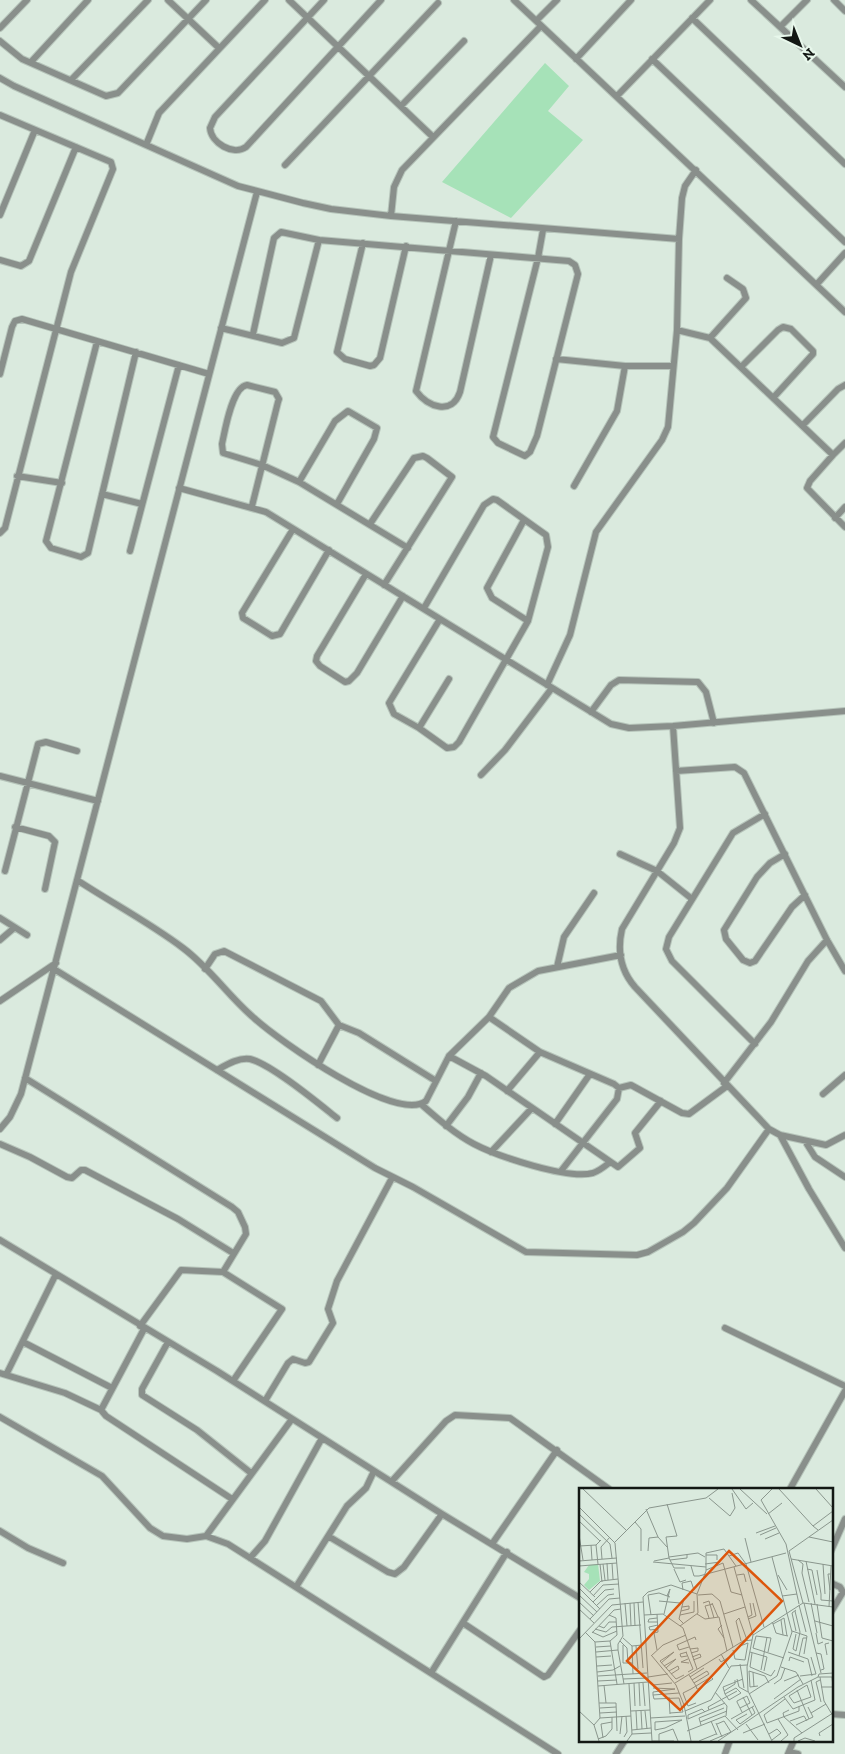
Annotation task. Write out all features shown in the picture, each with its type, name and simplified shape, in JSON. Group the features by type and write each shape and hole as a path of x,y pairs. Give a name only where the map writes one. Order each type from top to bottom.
{"street":[{"path":"0,28 27,0"},
{"path":"32,62 88,0"},
{"path":"72,79 148,0"},
{"path":"168,0 219,48"},
{"path":"0,41 18,56 106,96 115,95 206,0"},
{"path":"146,145 159,113 265,0"},
{"path":"289,0 433,137"},
{"path":"324,0 215,117 210,128 213,138 232,150 241,150 246,147 381,0"},
{"path":"514,0 845,312"},
{"path":"391,216 394,188 399,176 539,24 557,0"},
{"path":"576,59 632,0"},
{"path":"617,96 710,0"},
{"path":"751,0 845,87"},
{"path":"780,27 807,0"},
{"path":"834,0 845,11"},
{"path":"285,165 438,3"},
{"path":"692,18 845,164"},
{"path":"401,106 464,41"},
{"path":"652,59 845,242"},
{"path":"0,78 238,186 257,192 331,209 391,216 543,230 635,234 679,239"},
{"path":"0,115 110,162 113,171 71,272 54,329 5,528 0,533"},
{"path":"0,215 35,130"},
{"path":"0,260 21,266 29,261 76,147"},
{"path":"481,775 505,750 550,686 570,635 596,532 666,433 677,330 682,198 685,186 696,170"},
{"path":"0,1129 16,1107 25,1078 257,192"},
{"path":"456,222 451,250 416,391 421,397 444,408 452,406 458,400 492,255"},
{"path":"252,334 274,238 281,232 319,240 406,246 492,255 538,258 569,261 575,265 578,274 537,436 530,452 525,456 498,443 493,437 538,258 543,230"},
{"path":"221,328 252,334 282,343 294,338 319,240"},
{"path":"363,243 337,352 345,359 370,366 374,366 380,358 406,246"},
{"path":"816,284 845,253"},
{"path":"710,338 746,298 743,288 727,278"},
{"path":"0,374 15,321 22,319 209,374"},
{"path":"741,367 778,330 783,327 791,329 813,351 813,354 773,398"},
{"path":"677,330 710,338 833,455"},
{"path":"96,342 46,541 50,548 73,554 83,556 88,553 136,352"},
{"path":"556,359 625,366 673,366"},
{"path":"130,551 179,365"},
{"path":"574,486 617,411 625,366"},
{"path":"803,425 838,388 845,385"},
{"path":"252,506 262,465 279,399 275,392 242,386 236,392 221,449 226,456 262,465 299,482 408,548"},
{"path":"299,482 335,421 342,413 348,411 374,424 377,428 374,440 337,504"},
{"path":"845,443 810,481 807,488 845,527"},
{"path":"370,524 410,462 418,456 427,458 450,475 452,480 384,585"},
{"path":"17,476 62,483"},
{"path":"179,488 252,506 329,550 506,660 618,726 673,726 845,711"},
{"path":"102,494 142,504"},
{"path":"424,608 489,502 497,500 546,535 549,542 528,621 459,742 454,747 447,748 419,728 394,714 389,703 440,619"},
{"path":"835,518 845,508"},
{"path":"524,520 487,588 492,598 528,621"},
{"path":"293,529 242,613 243,618 247,622 272,636 280,634 329,550"},
{"path":"366,574 317,656 316,661 320,666 344,682 349,681 357,673 403,596"},
{"path":"419,728 449,679"},
{"path":"592,712 611,685 619,680 698,682 706,692 714,723"},
{"path":"673,726 680,828 674,843 622,929 619,942 626,977 769,1129 780,1135 826,1145 844,1137"},
{"path":"5,871 38,744 46,742 77,751"},
{"path":"676,771 735,767 740,769 748,778 827,940 845,971"},
{"path":"0,776 98,801"},
{"path":"755,1044 667,954 666,949 669,937 733,833 765,814"},
{"path":"15,827 49,836 55,842 45,889"},
{"path":"620,854 657,871 692,899"},
{"path":"785,854 770,863 757,877 727,924 724,935 726,940 743,960 750,963 755,961 792,907 805,894"},
{"path":"77,880 182,947 252,1018 318,1064 364,1091 398,1104 422,1105 446,1126 473,1144 527,1165 586,1174 598,1171 609,1163"},
{"path":"557,966 564,937 594,893"},
{"path":"0,918 27,935"},
{"path":"0,940 14,928"},
{"path":"619,1088 632,1085 682,1113 689,1114 725,1084 771,1022 808,961 827,940"},
{"path":"205,969 216,954 224,951 322,1000 339,1025 359,1033 436,1081"},
{"path":"422,1105 426,1101 449,1056 489,1017 509,988 531,974 557,966 621,955"},
{"path":"0,1001 55,966"},
{"path":"55,966 217,1070 392,1178 413,1187 526,1252 539,1251 582,1255 648,1252 684,1232 694,1223 727,1188 769,1129"},
{"path":"489,1017 540,1052 614,1084 619,1088"},
{"path":"318,1064 339,1025"},
{"path":"507,1091 540,1052"},
{"path":"449,1056 481,1073 614,1166 621,1167 640,1148 635,1133 661,1102"},
{"path":"217,1070 229,1063 252,1060 271,1070 337,1118"},
{"path":"446,1126 468,1097 481,1073"},
{"path":"555,1124 590,1074"},
{"path":"823,1094 845,1075"},
{"path":"25,1078 238,1212 246,1232 223,1272"},
{"path":"561,1171 581,1142 617,1099 619,1088"},
{"path":"491,1152 532,1108"},
{"path":"780,1135 809,1189 845,1248"},
{"path":"805,1141 820,1161 845,1177"},
{"path":"0,1144 30,1157 67,1177 72,1178 81,1170 85,1170 178,1219 233,1253"},
{"path":"265,1402 290,1361 309,1362 332,1328 333,1320 328,1308 335,1286 392,1178"},
{"path":"0,1240 233,1381 442,1514 579,1597"},
{"path":"100,1410 142,1327 181,1270 223,1272 282,1309 233,1381"},
{"path":"56,1274 23,1342 3,1373 24,1382 65,1393 100,1410 106,1416 232,1499"},
{"path":"724,1328 845,1386"},
{"path":"23,1342 112,1388"},
{"path":"168,1342 142,1389 142,1395 197,1430 251,1473"},
{"path":"791,1488 845,1391"},
{"path":"392,1481 446,1421 455,1415 510,1418 608,1488"},
{"path":"0,1417 102,1476 150,1528 163,1536 187,1539 206,1536 223,1541 558,1754"},
{"path":"206,1536 292,1419"},
{"path":"250,1558 264,1541 322,1438"},
{"path":"492,1544 557,1450"},
{"path":"296,1588 348,1506 366,1488 374,1471"},
{"path":"328,1536 388,1572 396,1574 404,1567 442,1514"},
{"path":"832,1549 845,1519"},
{"path":"0,1531 28,1548 63,1564"},
{"path":"431,1673 507,1552"},
{"path":"832,1584 844,1591 832,1610"},
{"path":"462,1623 544,1677 548,1675 579,1631"},
{"path":"832,1714 845,1715"},
{"path":"616,1754 624,1742"},
{"path":"725,1754 729,1742"},
{"path":"788,1753 798,1754"}],"green space":[{"path":"545,63 569,86 548,111 583,140 511,218 442,182"}]}
